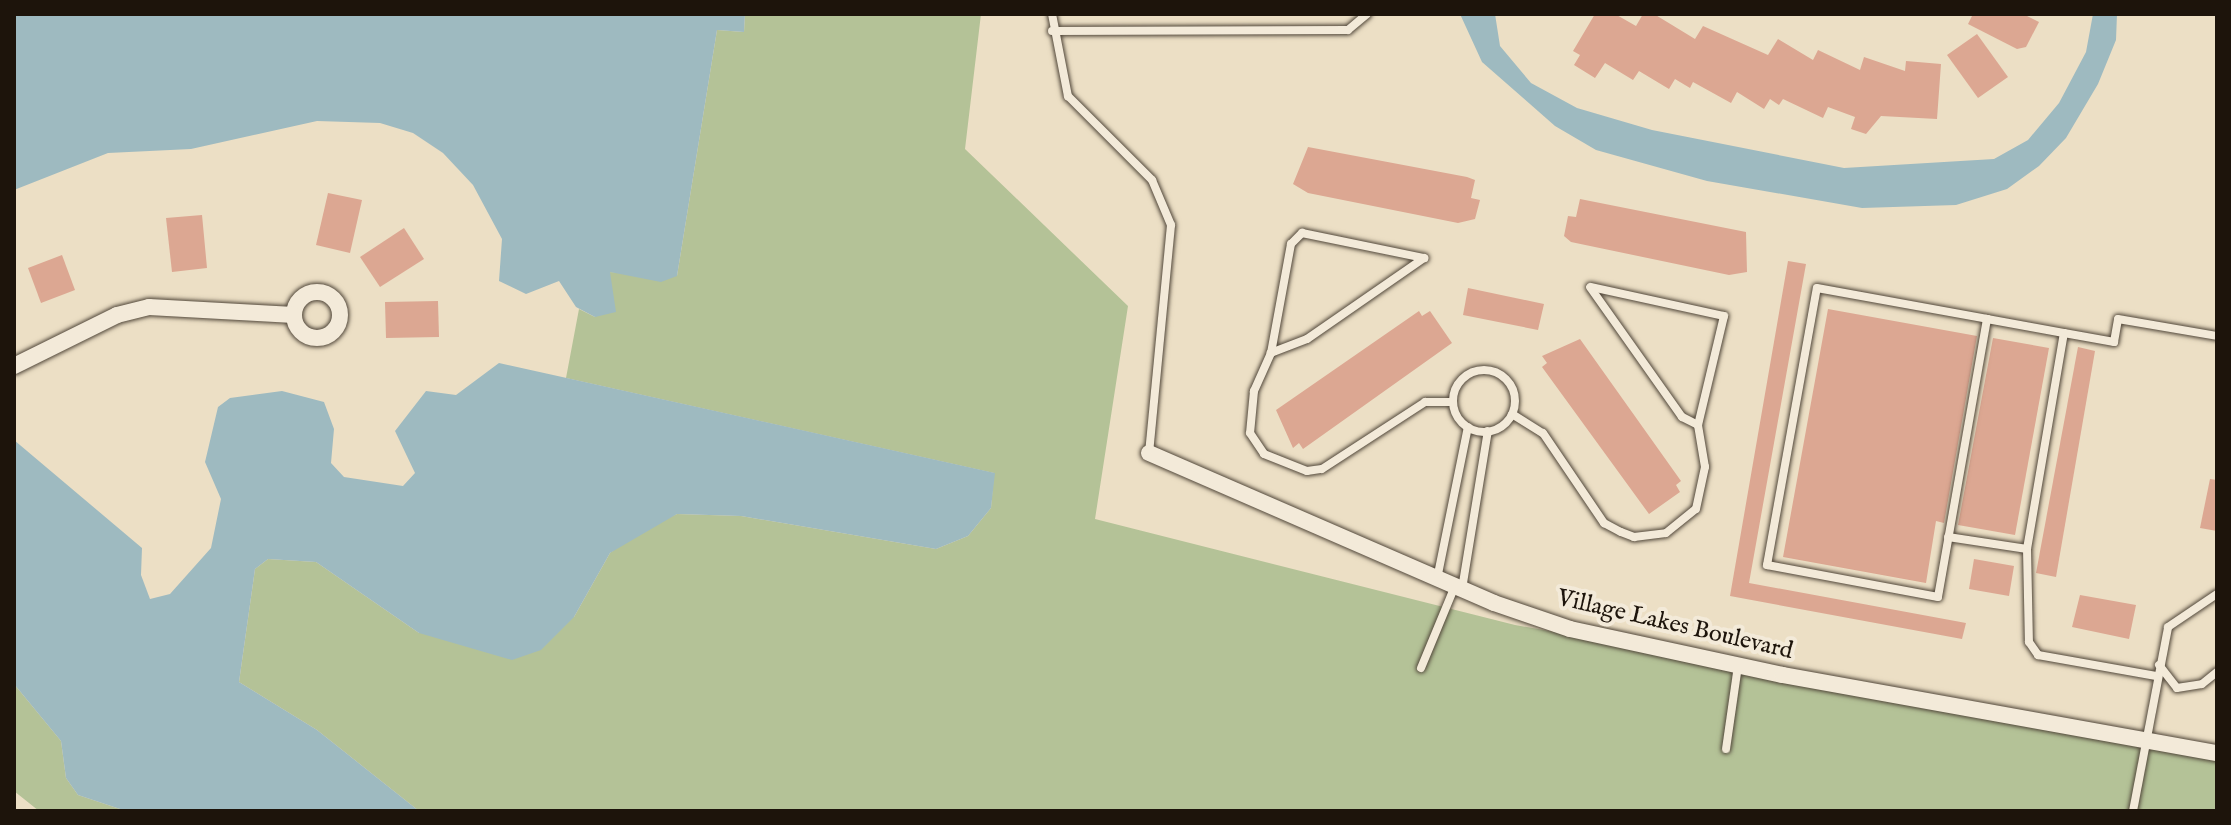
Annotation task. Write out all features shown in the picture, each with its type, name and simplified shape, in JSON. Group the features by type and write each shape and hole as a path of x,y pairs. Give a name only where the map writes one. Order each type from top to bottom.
{"street":[{"path":"14,366 117,315 149,307 294,315"},
{"name":"Village Lakes Boulevard","path":"1149,453 1437,579 1570,629 1738,666 2217,753"}],"lane":[{"path":"1052,14 1052,31 1068,96 1152,180 1171,225 1149,453"},
{"path":"1052,31 1348,30 1367,14"},
{"path":"1271,353 1307,339 1424,258 1302,233 1291,244 1271,353 1254,391 1250,433 1264,454 1287,466 1322,469 1425,402 1453,402"},
{"path":"1512,414 1543,433 1604,523 1634,537 1666,533 1696,509 1705,467 1698,425 1724,316 1590,287 1682,417 1698,425"},
{"path":"1987,319 1938,597 1767,565 1817,288 2114,342 2118,319 2217,336"},
{"path":"2064,333 2027,549 2033,651 2156,676"},
{"path":"1437,579 1468,427 1453,402 1459,382 1485,370 1511,385 1512,414"},
{"path":"1421,668 1458,587 1488,431 1512,414"},
{"path":"1468,427 1488,431"},
{"path":"1948,537 2027,549"},
{"path":"2133,811 2156,676 2168,627 2217,594"},
{"path":"2159,665 2177,688 2202,684 2217,672"},
{"path":"1726,749 1738,666"}],"green space":[{"path":"745,14 981,14 965,149 1128,306 1095,519 1515,625 2217,750 2217,811 419,811 317,730 239,682 255,569 268,559 316,562 419,633 574,617 610,553 638,531 677,514 741,516 936,549 968,536 991,508 994,473 566,378 579,309 595,317 609,272 677,276 717,30 744,32"},
{"path":"14,684 61,741 66,778 78,795 126,811 39,811 14,791"}],"water":[{"path":"14,14 745,14 744,32 717,30 677,276 661,282 610,272 616,312 595,317 576,307 559,281 526,294 499,281 502,239 473,185 443,153 413,133 380,123 317,121 191,149 108,153 14,190"},
{"path":"1460,14 1495,14 1500,46 1531,83 1577,108 1652,130 1844,168 1994,159 2028,140 2059,103 2086,52 2093,14 2117,14 2116,40 2098,84 2066,138 2039,166 2007,189 1956,205 1862,208 1707,181 1596,150 1555,126 1482,62"},
{"path":"499,363 995,473 991,508 968,536 936,549 741,516 677,514 610,553 574,617 541,650 512,660 419,633 316,562 268,559 255,569 239,682 317,730 419,811 126,811 78,795 66,778 61,741 14,684 14,440 142,548 141,575 150,599 170,594 211,548 221,499 205,462 218,407 230,398 282,391 324,402 334,429 331,463 344,477 403,486 415,473 395,431 426,391 456,395"}],"building":[{"path":"1595,14 1615,14 1636,26 1643,14 1654,14 1695,39 1703,26 1768,55 1778,39 1813,60 1818,50 1860,70 1864,57 1905,71 1906,61 1941,64 1937,119 1881,116 1866,134 1851,129 1855,117 1828,107 1823,118 1783,99 1779,105 1770,99 1764,109 1737,92 1731,103 1693,82 1690,88 1675,79 1669,89 1639,71 1633,80 1605,63 1595,78 1574,65 1580,55 1573,51"},
{"path":"1973,14 2023,14 2039,22 2026,47 2017,49 1968,24"},
{"path":"1977,34 2008,77 1978,98 1947,55"},
{"path":"1308,147 1475,180 1471,198 1480,200 1475,219 1458,223 1308,193 1293,184"},
{"path":"328,193 362,200 350,253 316,245"},
{"path":"1580,199 1746,232 1747,272 1729,275 1571,242 1564,236 1568,216 1576,217"},
{"path":"202,215 207,268 172,272 166,218"},
{"path":"404,228 424,259 380,287 360,257"},
{"path":"62,255 75,290 41,303 28,268"},
{"path":"1788,261 1806,264 1749,583 1966,623 1962,639 1730,596"},
{"path":"1468,288 1544,304 1538,330 1463,315"},
{"path":"438,301 439,337 386,338 385,302"},
{"path":"1828,309 1977,336 1944,523 1936,521 1926,583 1783,557"},
{"path":"1419,311 1422,316 1430,311 1452,343 1303,449 1299,443 1293,448 1276,410"},
{"path":"1993,338 2049,348 2015,535 1958,525"},
{"path":"1580,339 1681,481 1676,485 1680,492 1649,514 1542,367 1547,363 1542,356"},
{"path":"2078,347 2095,351 2056,577 2036,573"},
{"path":"2210,479 2217,480 2217,531 2200,528"},
{"path":"1974,559 2014,566 2009,596 1969,589"},
{"path":"2080,595 2136,605 2129,639 2072,627"}]}
